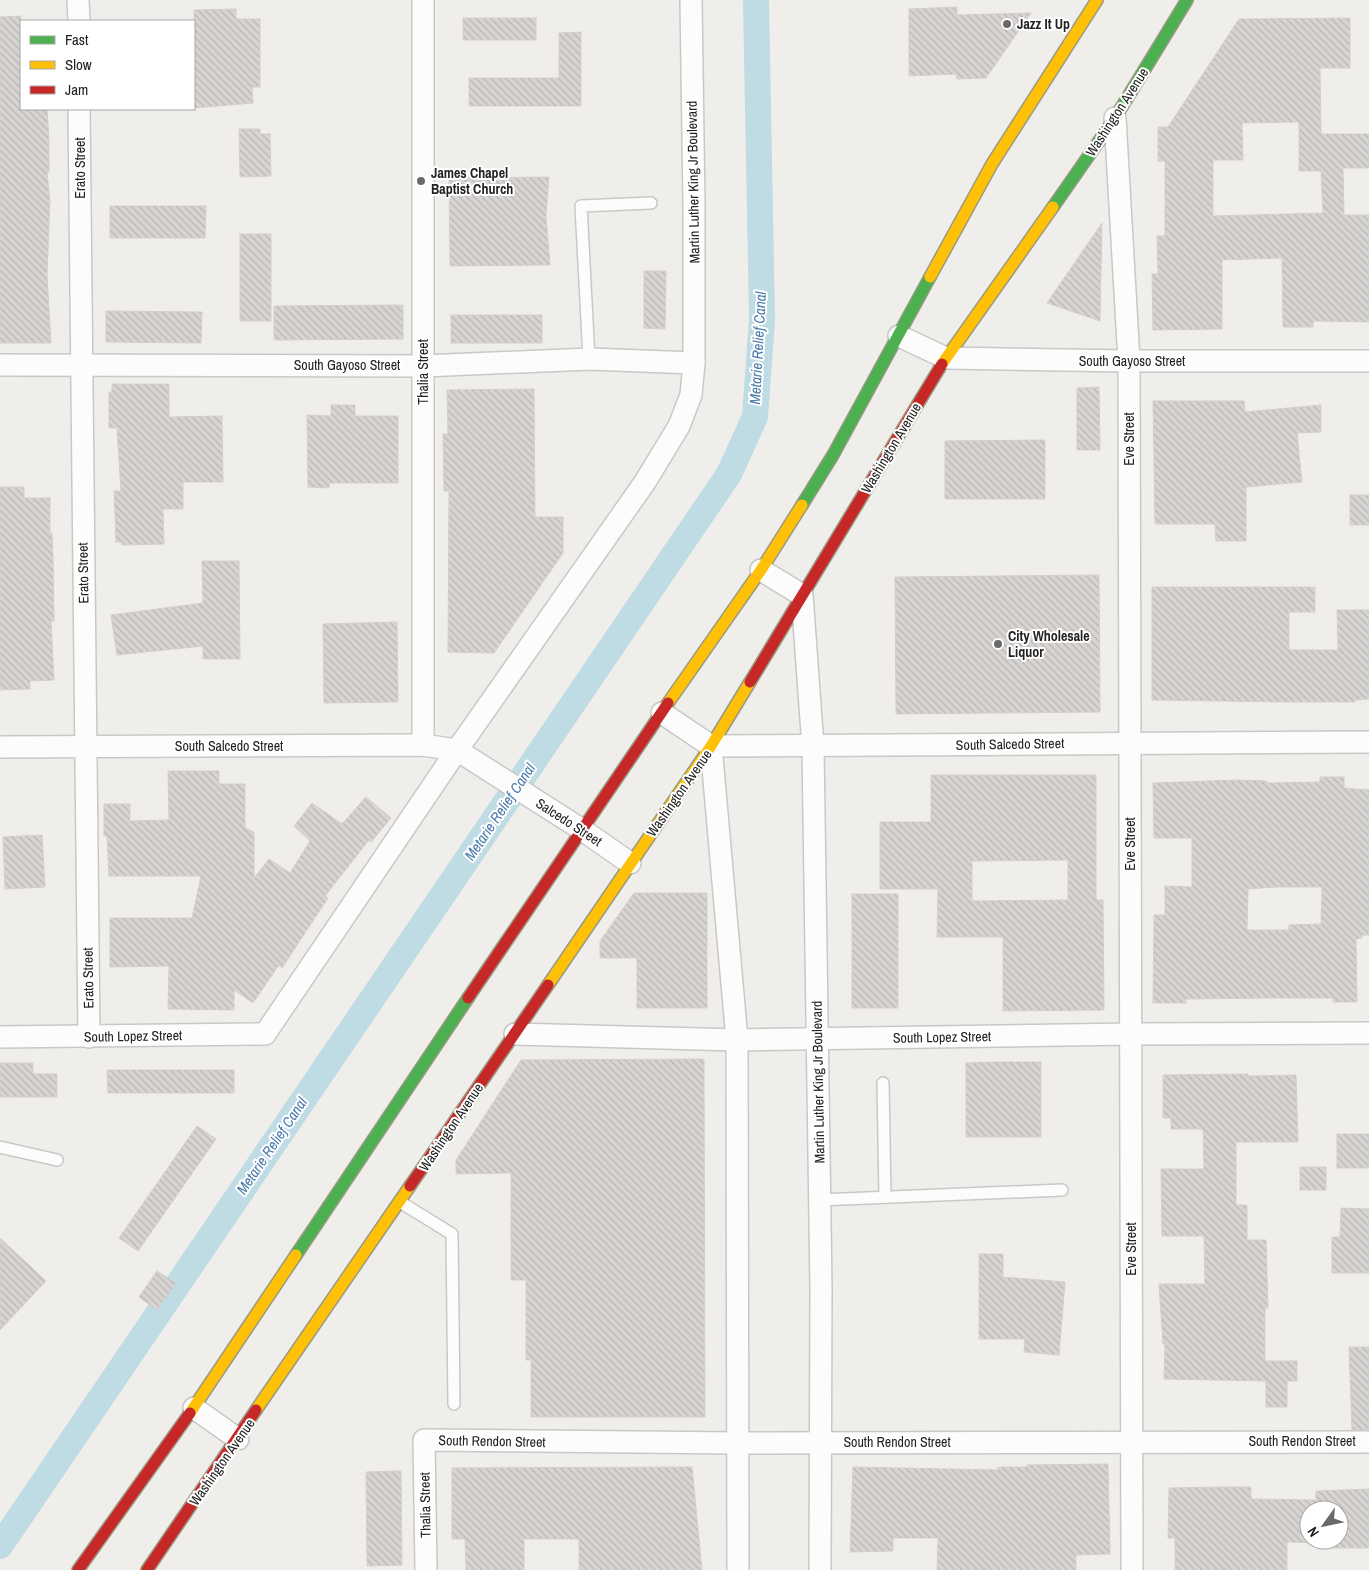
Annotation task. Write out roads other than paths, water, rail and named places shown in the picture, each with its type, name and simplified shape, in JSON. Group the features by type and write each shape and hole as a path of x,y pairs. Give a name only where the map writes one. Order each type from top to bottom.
{"street":[{"path":"78,0 79,20"},
{"name":"Thalia Street","path":"423,745 424,0"},
{"name":"Martin Luther King Jr Boulevard","path":"691,0 694,363"},
{"path":"78,1570 194,1408 581,829 761,570 833,455 992,164 1097,0"},
{"name":"Washington Avenue","path":"147,1570 712,746 946,358 1115,118 1187,0"},
{"name":"Erato Street","path":"79,110 84,747 89,1037"},
{"name":"Eve Street","path":"1115,118 1129,361 1130,1441 1132,1570"},
{"name":"South Gayoso Street","path":"899,336 946,358 1129,361 1369,360"},
{"name":"South Gayoso Street","path":"0,365 423,366 589,358 694,363"},
{"path":"457,750 645,482 679,426 691,395 694,363"},
{"path":"761,570 802,595"},
{"name":"Martin Luther King Jr Boulevard","path":"802,595 813,746 819,1200 820,1570"},
{"path":"662,713 712,746 737,1040 738,1570"},
{"name":"South Salcedo Street","path":"712,746 1369,742"},
{"name":"South Salcedo Street","path":"0,748 423,745 457,750"},
{"name":"Salcedo Street","path":"457,750 581,829 630,863"},
{"name":"South Lopez Street","path":"0,1037 265,1034 457,750"},
{"name":"South Lopez Street","path":"515,1034 737,1040 1131,1034 1369,1033"},
{"path":"194,1408 238,1439"},
{"name":"Thalia Street","path":"424,1440 426,1570"},
{"name":"South Rendon Street","path":"424,1440 737,1443 1369,1442"}],"lane":[{"path":"589,358 581,206 651,202"},
{"path":"883,1083 885,1197"},
{"path":"0,1147 57,1160"},
{"path":"819,1200 1062,1190"},
{"path":"400,1202 452,1234 454,1404"}],"waterway":[{"name":"Metarie Relief Canal","path":"0,1546 729,474 755,417 762,320 756,0"}],"place":[{"name":"Jazz It Up","path":"1007,24"},
{"name":"James Chapel Baptist Church","path":"421,181"},
{"name":"City Wholesale Liquor","path":"998,644"}]}
